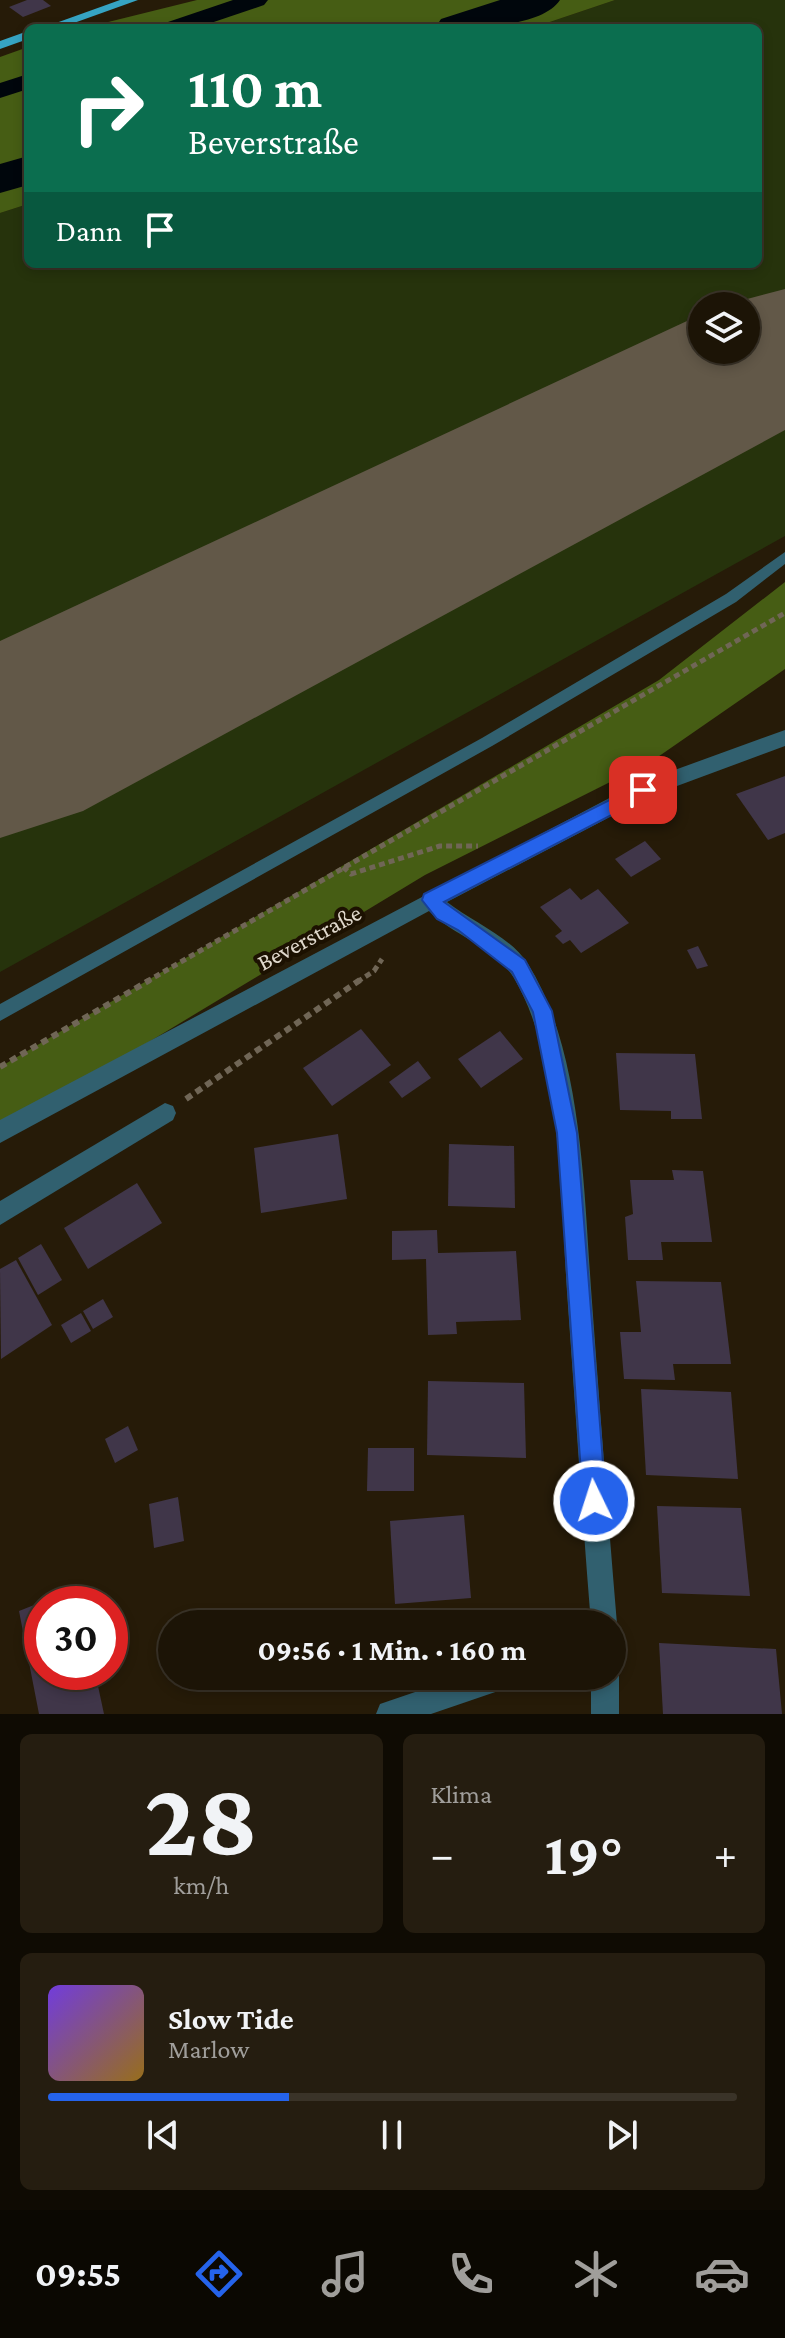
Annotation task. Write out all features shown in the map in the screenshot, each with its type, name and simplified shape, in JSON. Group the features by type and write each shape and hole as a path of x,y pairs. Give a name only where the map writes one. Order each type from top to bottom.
{"main road":[{"path":"60,24 132,0"},
{"path":"0,45 24,36"}],"street":[{"name":"Beverstraße","path":"0,1132 431,900 643,790 785,738"},
{"path":"431,900 443,914 465,925 519,966 543,1011 567,1133 603,1610"},
{"path":"0,1214 165,1113"},
{"path":"390,1714 461,1690"},
{"path":"605,1690 605,1714"}],"lane":[{"path":"0,1013 487,742 731,598 785,557"}],"path":[{"path":"0,1067 785,613"},
{"path":"343,867 351,874 440,846 485,845 504,862"},
{"path":"165,1113 374,971 398,936 397,919"}],"green space":[{"path":"197,0 615,0 544,24 100,24"},
{"path":"615,0 785,0 785,536 0,972 0,213 24,205 24,268 762,268 762,24 544,24"},
{"path":"24,48 24,205 0,213 0,57"},
{"path":"785,582 785,669 652,761 425,875 0,1132 0,1067 659,680"}],"building":[{"path":"27,0 43,0 51,6 23,17 9,7"},
{"path":"785,776 785,833 768,840 736,794"},
{"path":"645,841 661,859 631,877 615,859"},
{"path":"570,888 581,900 598,889 629,923 581,953 570,940 563,944 555,936 562,931 540,907"},
{"path":"698,946 708,966 697,969 687,950"},
{"path":"361,1029 391,1065 332,1106 303,1068"},
{"path":"500,1031 523,1059 481,1088 458,1059"},
{"path":"616,1053 695,1054 702,1119 671,1119 671,1111 620,1110"},
{"path":"418,1061 431,1078 402,1098 389,1082"},
{"path":"338,1134 347,1199 261,1213 254,1148"},
{"path":"449,1144 514,1146 515,1208 448,1206"},
{"path":"672,1170 703,1171 712,1242 661,1242 663,1260 628,1260 625,1217 633,1214 630,1180 674,1180"},
{"path":"137,1183 162,1223 88,1269 64,1228"},
{"path":"437,1230 438,1253 516,1251 521,1320 456,1322 457,1334 428,1335 426,1259 392,1260 392,1231"},
{"path":"41,1244 62,1280 38,1295 18,1258"},
{"path":"16,1260 52,1325 1,1359 0,1269"},
{"path":"636,1281 721,1282 731,1364 673,1364 675,1380 624,1379 620,1332 641,1332"},
{"path":"103,1299 113,1317 93,1329 83,1311"},
{"path":"81,1313 91,1331 71,1343 61,1325"},
{"path":"428,1381 524,1383 526,1458 427,1455"},
{"path":"641,1389 731,1392 738,1479 646,1475"},
{"path":"128,1426 138,1450 115,1463 105,1439"},
{"path":"368,1448 414,1448 414,1491 367,1491"},
{"path":"178,1497 184,1541 154,1548 149,1504"},
{"path":"657,1506 741,1508 750,1596 662,1593"},
{"path":"464,1515 471,1598 395,1604 390,1521"},
{"path":"24,1609 24,1637 19,1611"},
{"path":"659,1643 776,1649 782,1714 663,1714"},
{"path":"34,1690 99,1690 104,1714 39,1714"}],"waterway":[{"path":"185,24 256,0"},
{"path":"468,24 540,0"},
{"path":"0,91 24,82"},
{"path":"0,179 24,171"}],"runway":[{"path":"0,745 785,350"}],"route":[{"path":"594,1501 567,1133 543,1011 519,966 465,925 443,914 431,900 643,790"}]}
